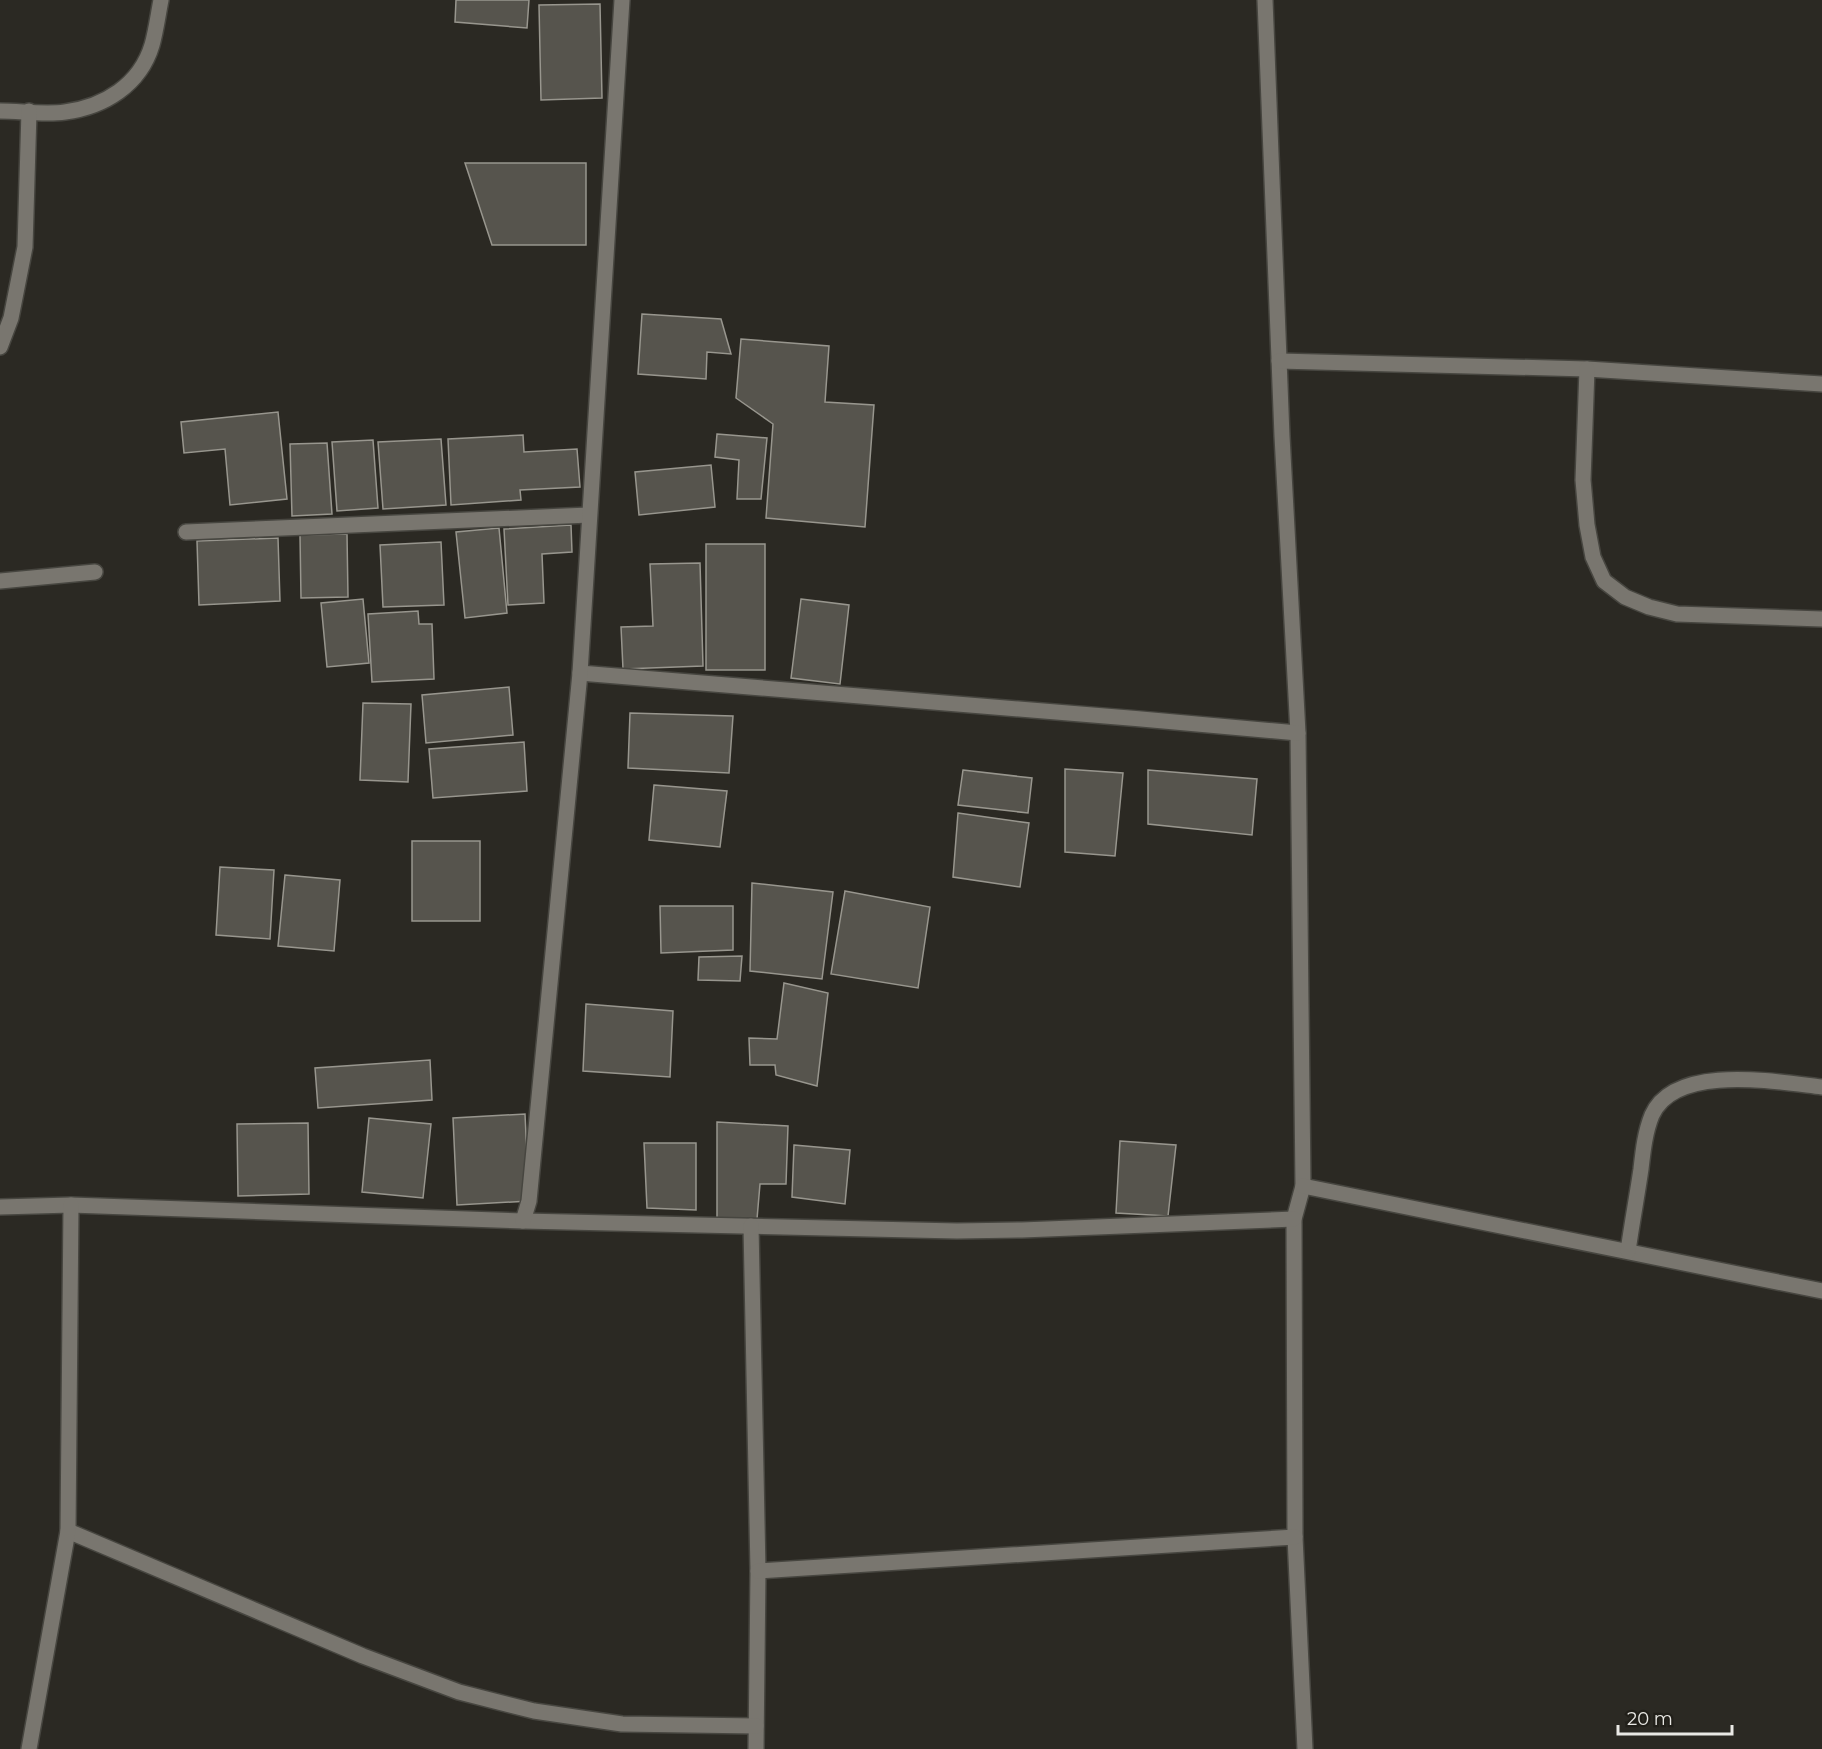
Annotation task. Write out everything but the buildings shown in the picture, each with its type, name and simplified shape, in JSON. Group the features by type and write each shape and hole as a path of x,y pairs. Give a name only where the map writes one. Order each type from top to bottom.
{"street":[{"path":"0,111 64,112 95,104 113,96 129,84 151,48 161,0"},
{"path":"523,1221 529,1201 580,673 622,0"},
{"path":"1265,0 1279,361 1298,733 1304,1186 1294,1219 1295,1537 1305,1749"},
{"path":"0,347 11,318 25,247 29,111"},
{"path":"1279,361 1587,369 1822,384"},
{"path":"1587,369 1583,480 1587,525 1593,557 1604,581 1625,597 1677,615 1822,620"},
{"path":"186,532 589,515"},
{"path":"0,581 95,572"},
{"path":"580,673 945,704 1047,710 1298,733"},
{"path":"1628,1251 1645,1140 1652,1115 1660,1102 1684,1086 1705,1080 1768,1080 1822,1087"},
{"path":"1304,1186 1822,1291"},
{"path":"29,1749 68,1531 71,1205"},
{"path":"0,1207 71,1205 523,1221 957,1231 1294,1219"},
{"path":"751,1226 758,1571 756,1749"},
{"path":"68,1531 363,1656 459,1692 534,1712 622,1724 756,1726"},
{"path":"758,1571 1295,1537"}]}
